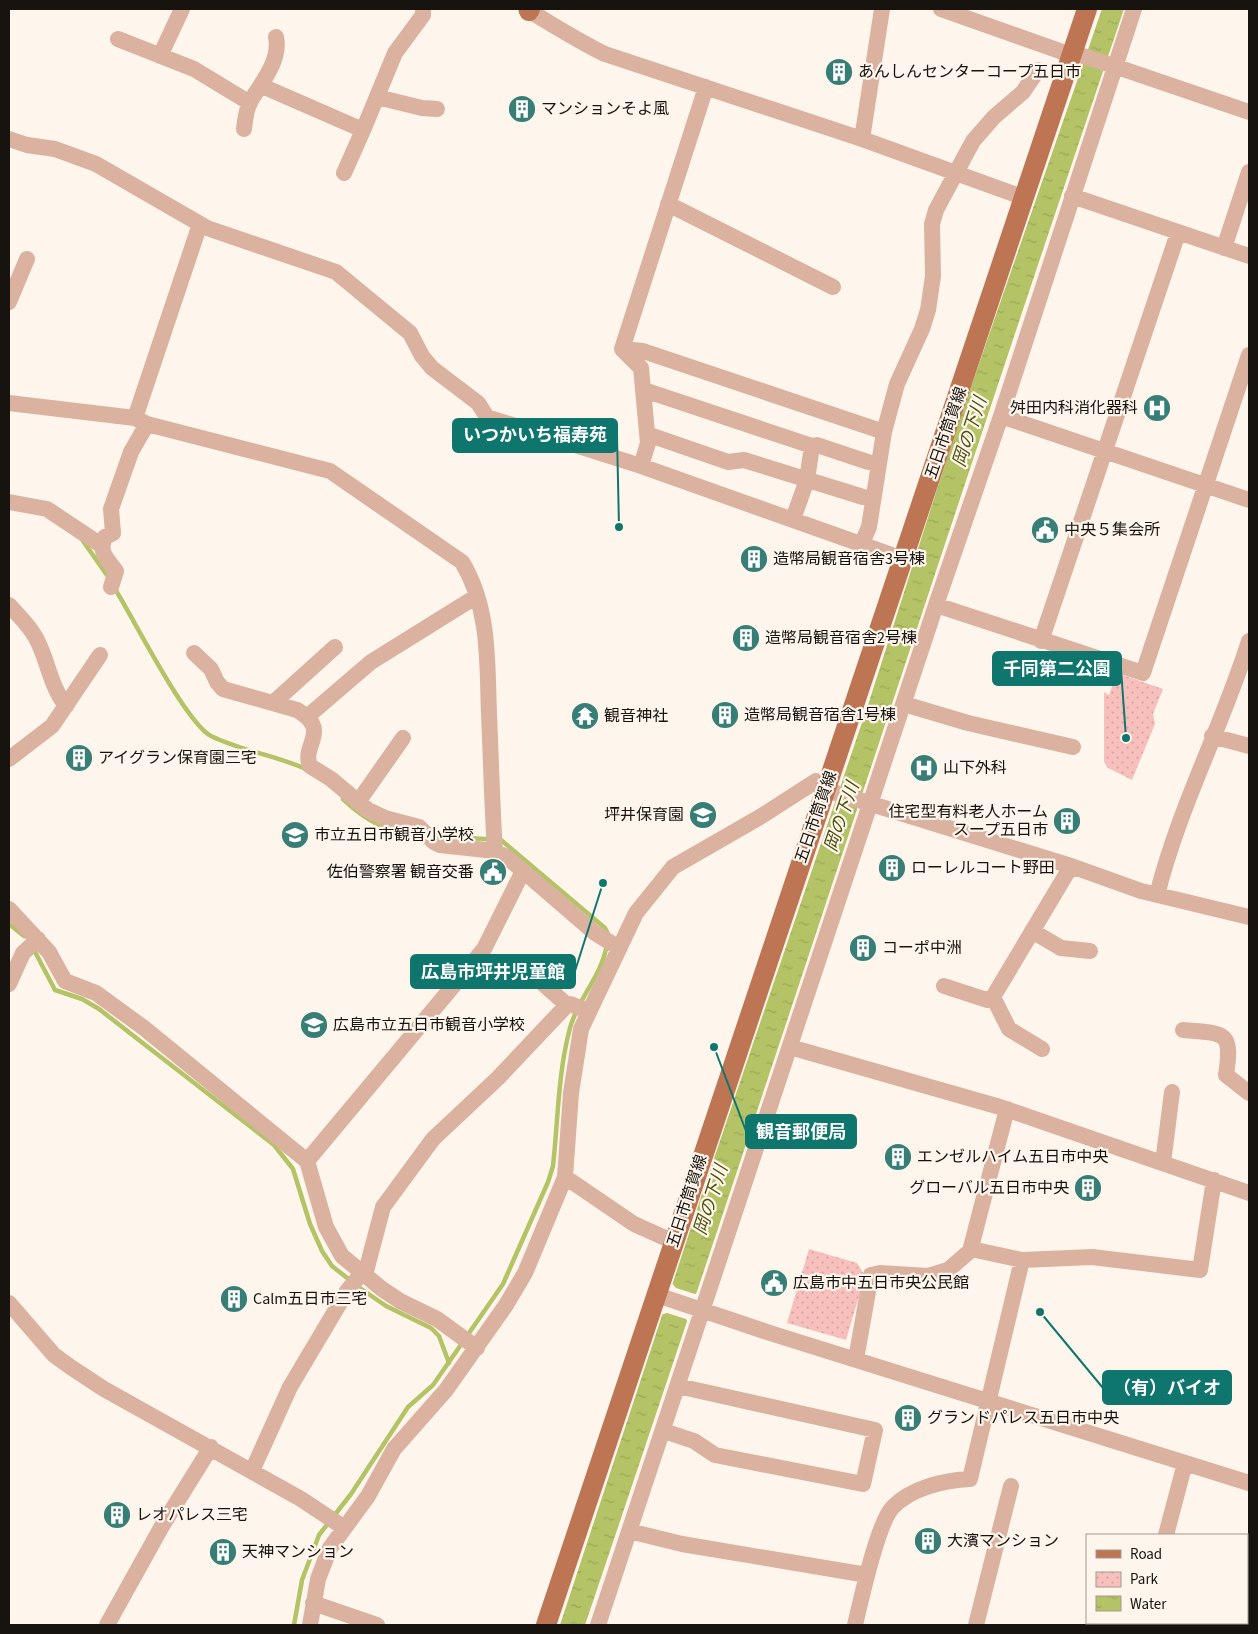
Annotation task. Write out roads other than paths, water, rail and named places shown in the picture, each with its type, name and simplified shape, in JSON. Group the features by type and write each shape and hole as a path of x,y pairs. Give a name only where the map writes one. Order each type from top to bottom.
{"main road":[{"name":"五日市筒賀線","path":"546,1625 660,1296 674,1242 829,789 903,560 1025,198 1076,56 1087,9"}],"street":[{"path":"160,56 182,9"},
{"path":"344,173 395,53 424,15 423,9"},
{"path":"528,9 605,54 862,139 1025,198"},
{"path":"862,139 882,9"},
{"path":"941,9 1076,56 1112,66 1249,112"},
{"path":"598,1625 664,1431 699,1309 790,1047 868,804 904,704 1001,416 1112,66 1134,9"},
{"path":"244,129 250,103 262,86 278,46 276,37"},
{"path":"118,40 194,69 250,103"},
{"path":"862,543 869,527 884,432 898,384 922,329 928,310 933,276 932,224 936,210 973,141 984,128 1023,92 1038,70"},
{"path":"262,86 356,127 364,128"},
{"path":"622,349 706,87"},
{"path":"377,97 422,108 437,109"},
{"path":"9,139 55,149 96,164 207,228 336,272 410,333 422,356 432,368 478,403 487,417 641,466 862,543 903,560"},
{"path":"1224,248 1249,172"},
{"path":"1072,196 1249,256"},
{"path":"668,204 833,287"},
{"path":"113,583 116,571 101,550 101,545 105,537 113,533 110,509 141,421 200,224"},
{"path":"1041,641 1178,233"},
{"path":"9,302 27,259"},
{"path":"622,349 644,351 884,432"},
{"path":"622,349 641,368 648,434 648,443 641,466"},
{"path":"936,605 1143,673 1249,355"},
{"path":"644,390 812,446 817,445 868,462"},
{"path":"9,403 141,421 330,471 462,562 469,574 477,596 486,633 495,843 523,871 612,944"},
{"path":"1001,416 1249,500"},
{"path":"648,434 728,462 744,460 863,496"},
{"path":"793,520 807,480 812,446"},
{"path":"9,502 47,509 101,545"},
{"path":"308,716 372,662 477,596"},
{"path":"9,605 26,623 36,638 57,695 66,706"},
{"path":"1157,895 1165,864 1249,641"},
{"path":"273,702 335,647"},
{"path":"194,654 209,666 224,689 273,702 308,716 314,727 314,739 308,762 310,766 334,781 358,802 385,818 417,826 428,836 495,843"},
{"path":"9,759 52,726 100,655"},
{"path":"904,704 968,723 1073,747"},
{"path":"1212,736 1249,746"},
{"path":"358,802 403,738"},
{"path":"310,1625 323,1561 341,1526 368,1496 394,1449 446,1390 525,1273 565,1177 578,1042 588,1011 613,965 612,944 673,867 760,817 816,780 829,789 868,804 1074,867 1157,895 1249,917"},
{"path":"944,986 986,1000 994,997 1067,873 1074,867"},
{"path":"307,1161 484,948 523,871"},
{"path":"9,909 33,943 49,952 65,981 96,993 144,1028 307,1161 315,1192 332,1241 359,1279 400,1302 437,1319 475,1347"},
{"path":"1032,931 1061,948 1090,951"},
{"path":"9,984 33,943"},
{"path":"539,980 568,1004 588,1011"},
{"path":"994,997 1009,1029 1042,1048"},
{"path":"252,1471 290,1387 359,1279 383,1207 433,1140 498,1078 568,1004"},
{"path":"1183,1030 1220,1034 1225,1037 1229,1054 1226,1075 1249,1093"},
{"path":"790,1047 1007,1109 1249,1193"},
{"path":"1163,1163 1172,1092"},
{"path":"856,1359 872,1275 880,1272 928,1276 956,1265 971,1249 1007,1109"},
{"path":"565,1177 634,1224 674,1242"},
{"path":"971,1249 1022,1260 1072,1257 1108,1258 1200,1270 1214,1180"},
{"path":"855,1625 867,1576 888,1514 893,1506 936,1483 970,1479 987,1400 1022,1260"},
{"path":"660,1296 1249,1483"},
{"path":"9,1303 54,1355 72,1368 104,1389 252,1471 341,1526"},
{"path":"664,1431 694,1441 715,1455 863,1484 876,1430 678,1386"},
{"path":"107,1625 162,1526 211,1447"},
{"path":"1166,1534 1185,1462"},
{"path":"976,1625 1011,1486"},
{"path":"629,1531 682,1544 867,1576"},
{"path":"313,1603 377,1625"},
{"path":"1248,1625 1249,1621"}],"water":[{"name":"岡の下川","path":"1102,9 1124,9 653,1423 585,1625 560,1625 704,1188 868,705 955,433"}],"waterway":[{"path":"83,541 109,578"},
{"path":"115,589 160,669 200,727 211,736 222,741 306,769"},
{"path":"343,799 360,813 378,824 408,834 419,835"},
{"path":"435,836 501,840 605,928 608,934"},
{"path":"9,924 24,936"},
{"path":"294,1625 302,1580 319,1535 351,1494 408,1407 433,1385 503,1284 548,1182 553,1166 563,1062 570,1028 578,1007 600,966 607,944"},
{"path":"33,948 55,990 82,999 99,1009 274,1145 293,1169 310,1224 322,1251 332,1266 351,1281"},
{"path":"357,1286 386,1306 431,1328 439,1336 449,1363"}],"place":[{"name":"あんしんセンターコープ五日市","path":"839,72"},
{"name":"マンションそよ風","path":"522,109"},
{"name":"舛田内科消化器科","path":"1157,408"},
{"name":"いつかいち福寿苑","path":"619,527"},
{"name":"中央５集会所","path":"1045,530"},
{"name":"造幣局観音宿舎3号棟","path":"754,559"},
{"name":"造幣局観音宿舎2号棟","path":"746,638"},
{"name":"造幣局観音宿舎1号棟","path":"725,715"},
{"name":"観音神社","path":"585,716"},
{"name":"千同第二公園","path":"1126,738"},
{"name":"アイグラン保育園三宅","path":"79,758"},
{"name":"山下外科","path":"924,768"},
{"name":"坪井保育園","path":"703,815"},
{"name":"住宅型有料老人ホーム スープ五日市","path":"1067,821"},
{"name":"市立五日市観音小学校","path":"295,835"},
{"name":"ローレルコート野田","path":"892,868"},
{"name":"佐伯警察署 観音交番","path":"493,872"},
{"name":"広島市坪井児童館","path":"603,883"},
{"name":"コーポ中洲","path":"863,948"},
{"name":"広島市立五日市観音小学校","path":"314,1025"},
{"name":"観音郵便局","path":"714,1047"},
{"name":"エンゼルハイム五日市中央","path":"898,1157"},
{"name":"グローバル五日市中央","path":"1088,1188"},
{"name":"広島市中五日市央公民館","path":"774,1283"},
{"name":"Calm五日市三宅","path":"234,1299"},
{"name":"（有）バイオ","path":"1040,1312"},
{"name":"グランドパレス五日市中央","path":"908,1418"},
{"name":"レオパレス三宅","path":"117,1515"},
{"name":"大濱マンション","path":"928,1541"},
{"name":"天神マンション","path":"223,1552"}]}
